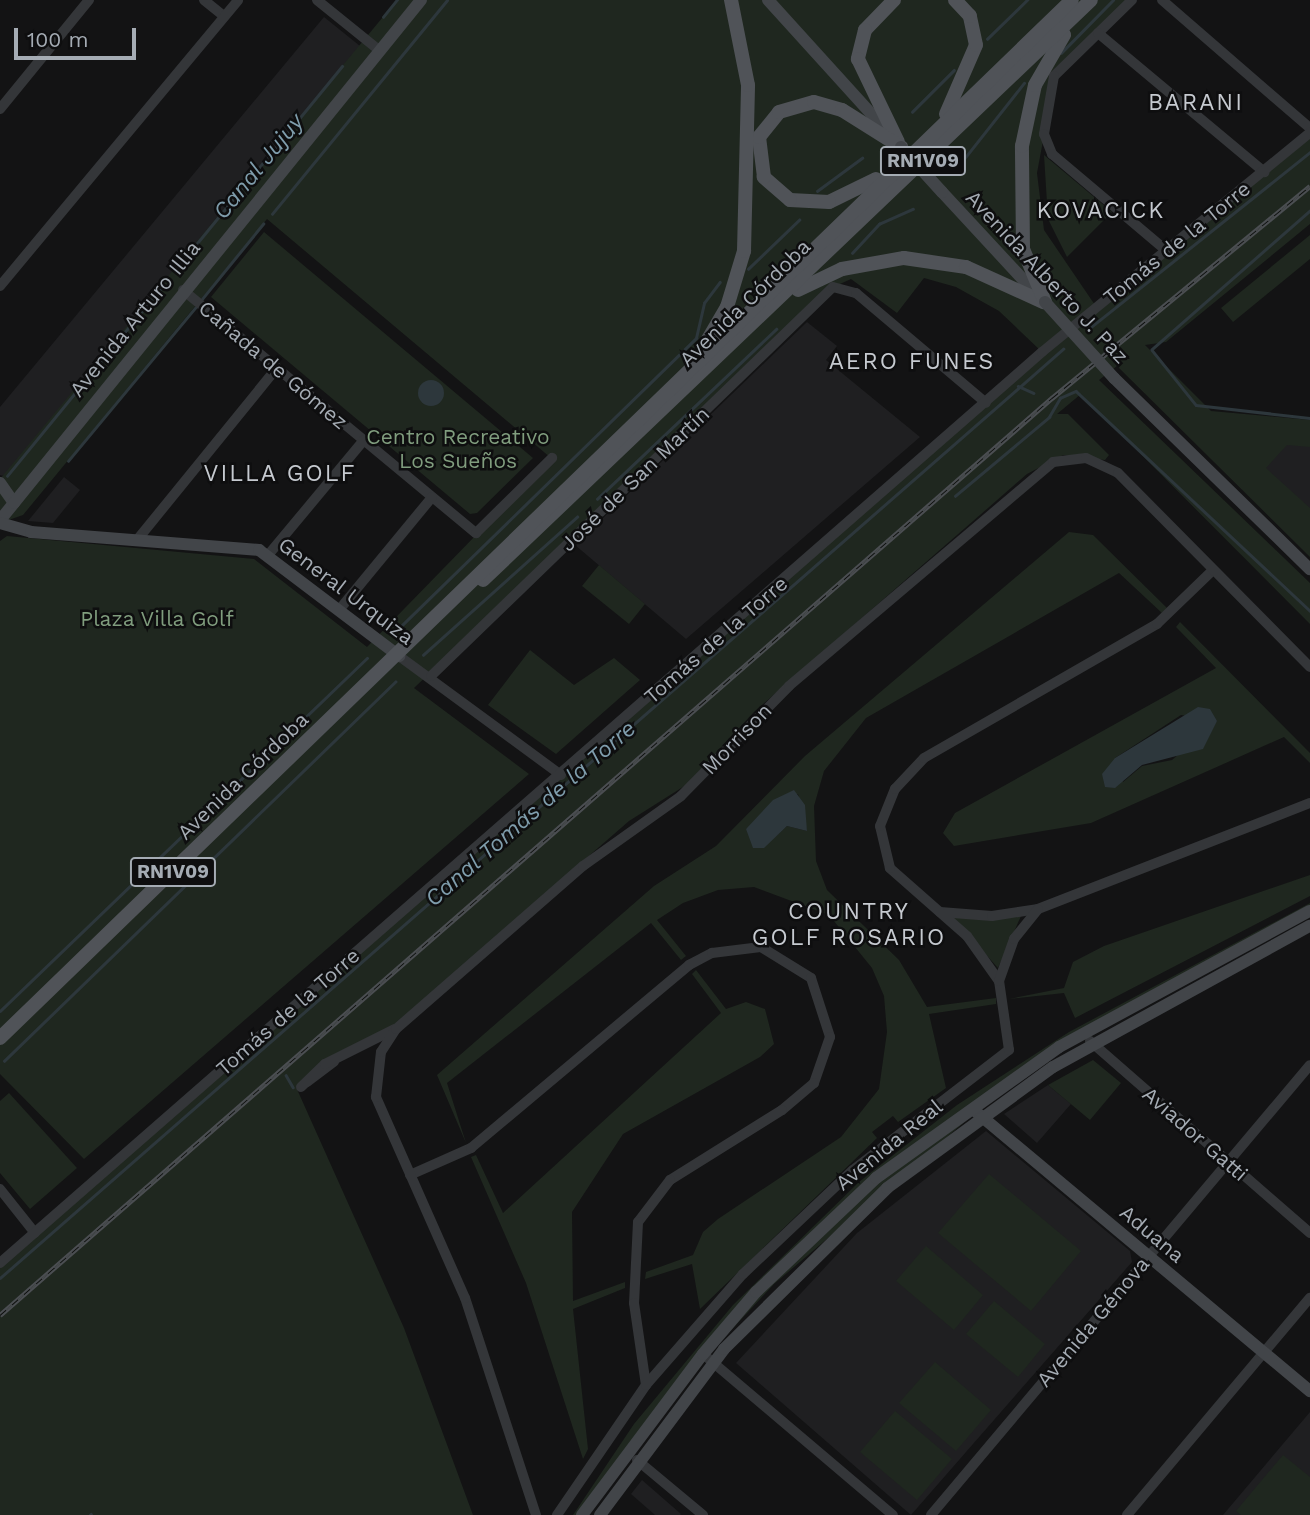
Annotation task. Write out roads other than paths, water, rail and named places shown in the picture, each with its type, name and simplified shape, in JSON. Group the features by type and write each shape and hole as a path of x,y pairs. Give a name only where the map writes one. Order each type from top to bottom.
{"main road":[{"name":"Avenida Arturo Illia","path":"0,522 38,467 421,0"},
{"path":"688,369 727,307 744,251 748,85 731,0"},
{"name":"Avenida Alberto J. Paz","path":"768,0 1114,378 1310,569"},
{"path":"894,0 865,30 858,59 901,147"},
{"path":"933,133 974,57 974,24 955,0"},
{"path":"1045,302 1020,224 1023,136 1035,85 1082,3"},
{"name":"Avenida Córdoba","path":"424,632 688,369 933,133 1082,3"},
{"name":"Avenida Córdoba","path":"0,1038 398,656 517,551 1082,3"},
{"path":"901,147 842,110 801,102 763,128 758,158 779,194 819,205 857,192 903,163"},
{"path":"764,314 811,281 904,258 966,267 1045,302"},
{"name":"Avenida Arturo Illia","path":"1,484 38,467"},
{"path":"1,484 29,532"},
{"name":"General Urquiza","path":"0,522 29,532 269,554 398,656"},
{"name":"Avenida Real","path":"582,1515 708,1358 829,1219 969,1107 1083,1033 1310,911"},
{"name":"Avenida Real","path":"600,1515 708,1358 841,1228 980,1115 1092,1043 1310,926"},
{"name":"Aduana","path":"969,1107 1310,1391"}],"street":[{"path":"0,109 89,0"},
{"path":"204,0 224,16"},
{"path":"0,286 238,0"},
{"path":"317,0 380,51"},
{"path":"1132,0 1055,76 1044,106 1044,134 1052,154 1168,252"},
{"path":"1162,0 1310,131"},
{"path":"1098,33 1264,172"},
{"name":"Tomás de la Torre","path":"0,1263 986,403 1310,131"},
{"name":"José de San Martín","path":"431,676 840,284 986,403"},
{"name":"Cañada de Gómez","path":"183,290 476,533 552,458"},
{"path":"137,540 277,368"},
{"path":"269,554 364,440"},
{"name":"Morrison","path":"410,1175 376,1097 381,1052 396,1029 583,866 681,796 780,695 1032,475 1053,462 1081,458 1118,473 1213,570"},
{"path":"339,610 432,497"},
{"path":"557,1515 646,1385 694,1325 797,1220 903,1129 1010,1050 999,981 967,936 898,879 883,845 885,807 904,776 1157,624 1213,570 1310,667"},
{"name":"General Urquiza","path":"398,656 431,676 561,775"},
{"path":"939,912 992,916 1038,909 1310,803"},
{"path":"999,981 1014,939 1038,909"},
{"path":"536,1515 465,1298 410,1175 471,1148 689,965 712,953 761,947 811,978 830,1037 814,1083 782,1110 670,1180 638,1222 634,1303 646,1385"},
{"name":"Morrison","path":"304,1085 363,1044 396,1029"},
{"name":"Aviador Gatti","path":"1083,1033 1310,1233"},
{"path":"363,1044 381,1052"},
{"name":"Avenida Génova","path":"931,1515 1310,1065"},
{"path":"0,1189 35,1233"},
{"path":"1127,1515 1310,1298"},
{"path":"708,1358 892,1515"},
{"path":"638,1460 703,1515"}],"waterway":[{"name":"Canal Jujuy","path":"383,17 397,0"},
{"path":"272,214 447,0"},
{"path":"987,39 1027,0"},
{"path":"1061,53 1113,0"},
{"name":"Canal Jujuy","path":"176,269 342,66"},
{"path":"912,112 954,70"},
{"path":"960,164 1024,83"},
{"name":"Canal Tomás de la Torre","path":"1091,327 1310,152"},
{"path":"817,191 862,158"},
{"path":"852,253 879,224 913,209"},
{"path":"1310,211 1152,350 1196,405 1310,418"},
{"path":"748,269 799,220"},
{"path":"202,299 263,224"},
{"path":"397,630 696,338 704,303 720,282"},
{"name":"Canal Jujuy","path":"7,476 161,288"},
{"path":"68,461 195,308"},
{"path":"597,499 776,329"},
{"name":"Canal Tomás de la Torre","path":"0,1278 1063,349"},
{"path":"1018,386 1034,393"},
{"path":"955,496 1049,417 1060,398 1076,391 1310,611"},
{"path":"423,655 577,517"},
{"path":"0,1011 367,658"},
{"path":"4,1061 395,682"},
{"path":"286,1075 293,1087"}],"railway":[{"path":"0,1315 1052,398 1310,186"}],"district":[{"name":"BARANI","path":"1196,103"},
{"name":"KOVACICK","path":"1101,211"},
{"name":"AERO FUNES","path":"912,362"},
{"name":"VILLA GOLF","path":"280,474"},
{"name":"COUNTRY GOLF ROSARIO","path":"849,925"}],"park label":[{"name":"Centro Recreativo Los Sueños","path":"458,449"},
{"name":"Plaza Villa Golf","path":"157,619"}]}
